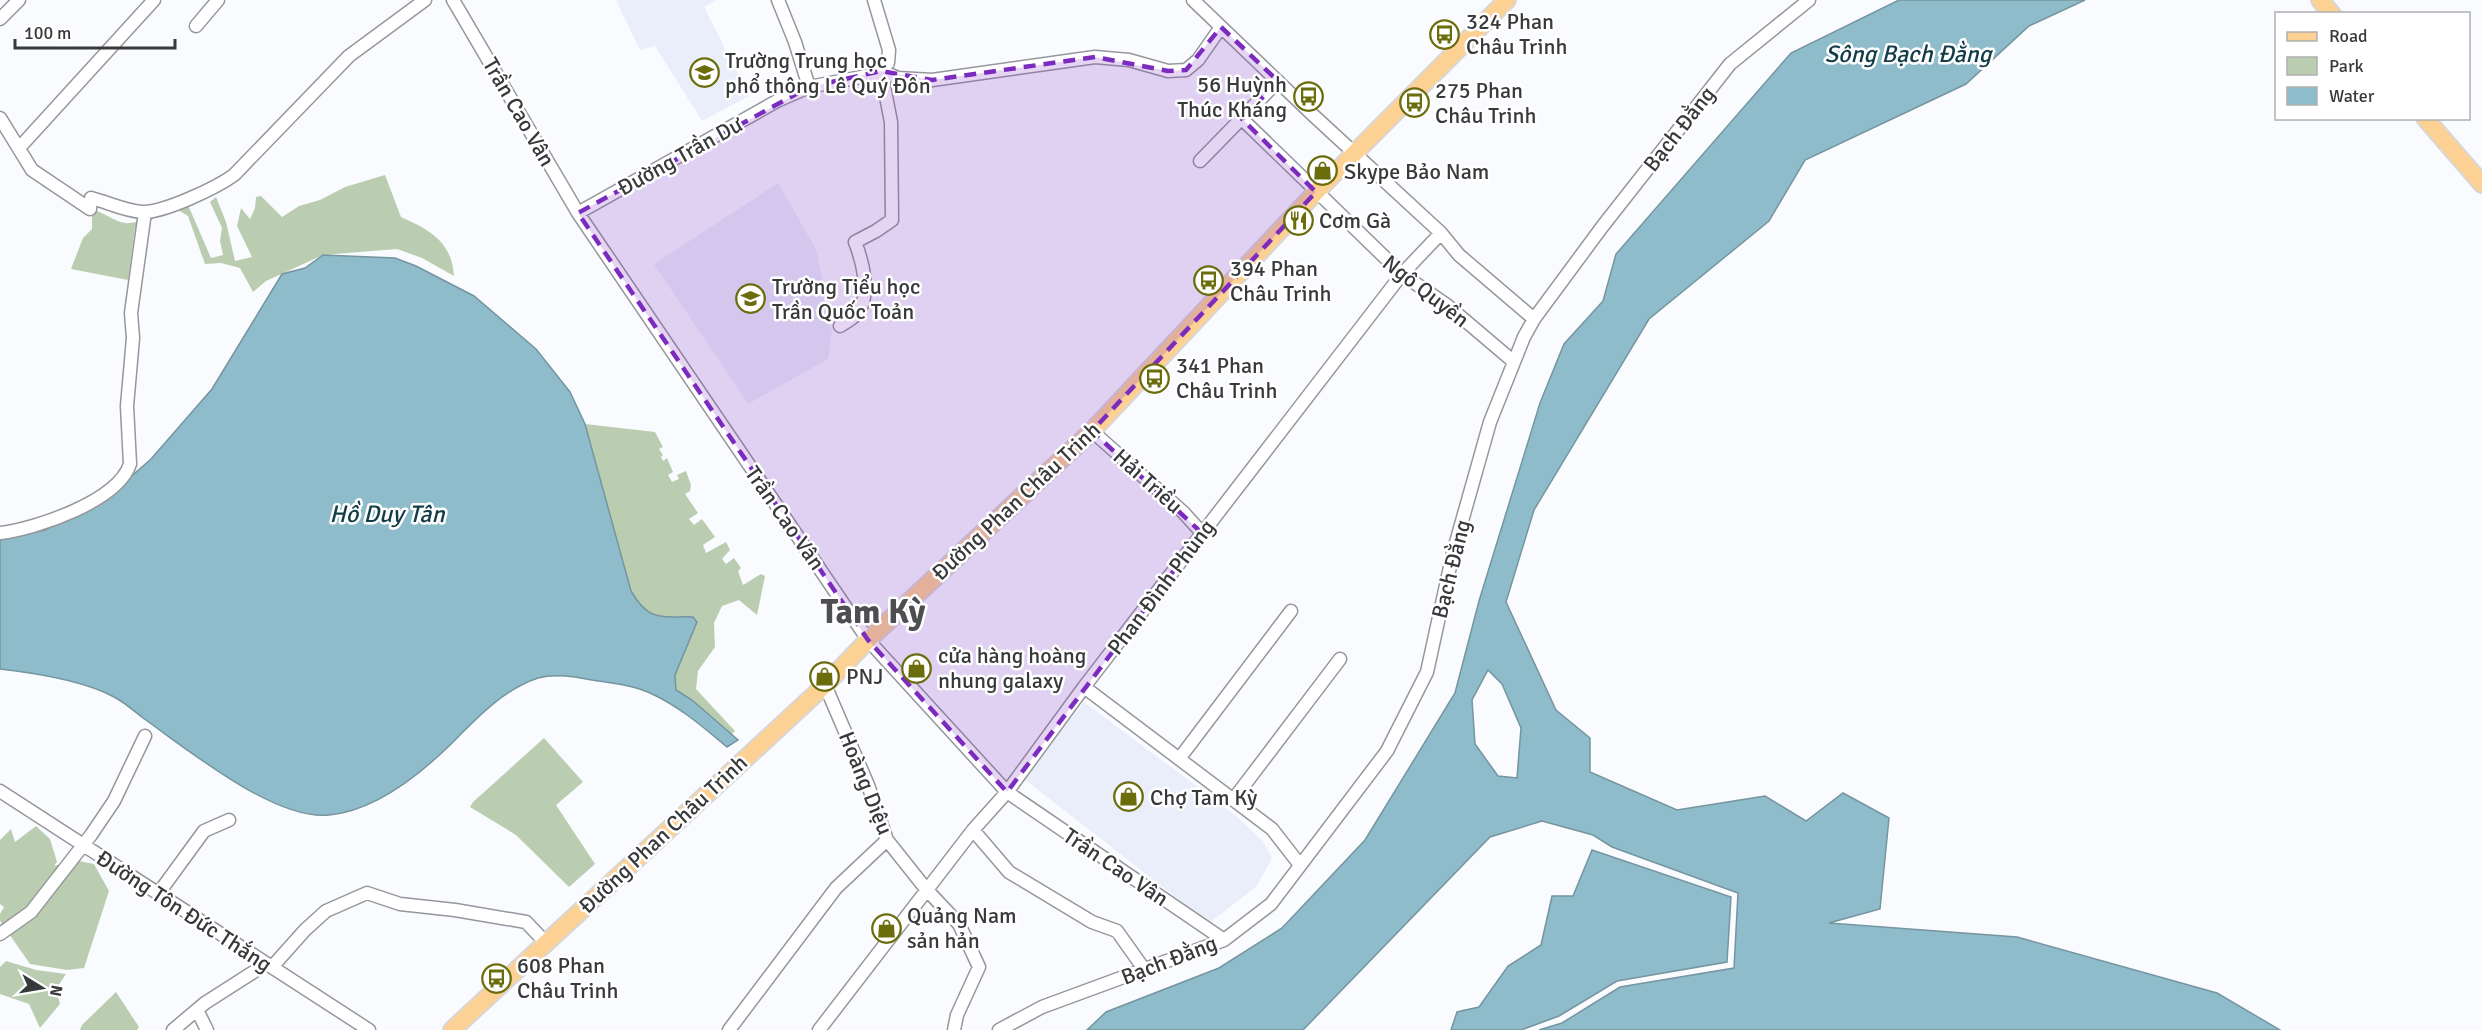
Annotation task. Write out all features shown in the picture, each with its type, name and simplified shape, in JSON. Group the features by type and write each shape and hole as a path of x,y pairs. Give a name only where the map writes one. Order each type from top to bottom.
{"main road":[{"name":"Đường Phan Châu Trinh","path":"452,1030 825,685 868,640 1092,430 1316,192 1507,0"},
{"path":"2320,0 2330,12"},
{"path":"2427,120 2482,184"}],"street":[{"path":"0,19 19,0"},
{"path":"20,147 154,0"},
{"path":"196,26 218,0"},
{"path":"0,117 32,170 56,188 90,209 91,198 145,212 214,188 234,176 350,56 424,0"},
{"name":"Trần Cao Vân","path":"453,0 578,213 868,640 1007,792 1224,940"},
{"path":"777,0 795,42 809,87"},
{"path":"874,0 889,50 888,63 881,71"},
{"path":"1193,0 1441,233 1459,255 1534,319"},
{"name":"Bạch Đằng","path":"999,1030 1042,1007 1224,940 1271,904 1387,751 1427,672 1456,542 1490,422 1534,319 1602,227 1730,64 1809,0"},
{"path":"881,71 898,78 932,80 1095,57 1129,60 1168,71 1186,70 1198,60 1221,27"},
{"path":"840,326 859,311 862,301 864,267 855,242 891,220 893,206 891,122 881,71"},
{"name":"Đường Trần Dư","path":"578,213 777,101 809,87 876,74 881,71"},
{"path":"1200,161 1278,81"},
{"name":"Ngô Quyền","path":"1242,119 1402,274 1448,306 1514,362"},
{"path":"0,533 48,523 70,513 119,484 128,473 130,465 127,406 133,338 131,313 145,212"},
{"name":"Phan Đình Phùng","path":"819,1030 926,889 1007,792 1084,687 1402,274 1441,233"},
{"name":"Hải Triều","path":"1092,430 1183,512 1202,533"},
{"path":"1179,759 1291,611"},
{"path":"1233,800 1340,659"},
{"name":"Hoàng Diệu","path":"825,685 868,785 887,840 926,889 958,924 979,968 957,1015 954,1030"},
{"path":"1084,687 1272,829 1300,865"},
{"path":"0,934 31,912 83,845 114,801 145,736"},
{"name":"Đường Tôn Đức Thắng","path":"0,791 369,1030"},
{"path":"158,894 204,831 229,820"},
{"path":"973,830 1009,872 1092,922 1117,931 1144,969"},
{"path":"729,1030 836,888 887,840"},
{"path":"172,1030 201,1007 269,965 326,911 367,893 400,904 455,910 526,922 546,943"},
{"path":"201,1007 207,1030"}],"highlighted area":[{"path":"1221,27 1278,81 1242,119 1316,192 1092,431 1202,533 1007,792 868,640 578,213 809,87 881,71 932,80 1095,57 1168,71 1186,70"}],"shaded area":[{"name":"Trường Trung học phổ thông Lê Quý Đôn","path":"616,0 716,0 704,7 749,96 702,121 655,46 640,50"},
{"name":"Trường Tiểu học Trần Quốc Toản","path":"778,183 816,249 824,287 824,310 832,332 828,359 748,404 654,264"},
{"name":"Chợ Tam Kỳ","path":"1084,702 1235,815 1262,840 1272,858 1256,887 1209,923 1024,779"}],"green space":[{"path":"385,175 401,217 430,232 438,239 449,254 454,276 422,258 397,249 323,255 266,281 253,292 240,268 221,263 205,264 188,216 178,210 169,212 188,205 211,258 223,255 220,241 222,228 210,202 216,197 226,222 235,261 252,257 237,226 241,208 250,219 255,208 256,197 261,196 282,217 299,206 320,200 345,187"},
{"path":"90,209 125,223 138,222 165,213 135,228 128,280 71,269 83,238 92,229"},
{"path":"585,424 655,432 663,447 659,449 663,455 661,457 663,461 667,458 673,472 668,475 672,482 679,479 677,475 686,471 691,485 690,491 685,494 698,513 689,519 694,525 702,519 715,537 703,545 706,553 726,542 730,550 722,559 726,564 734,558 741,568 738,571 743,585 761,574 765,576 757,615 739,600 722,606 714,623 715,647 698,671 696,689 735,731 731,735 692,700 676,690 675,675 693,617 650,613 631,591"},
{"path":"544,738 583,782 556,805 595,864 569,887 516,835 470,807"},
{"path":"36,826 50,839 57,862 54,866 74,860 94,864 109,891 84,968 67,970 30,964 0,921 0,914 4,907 0,904 0,840 11,829 15,842"},
{"path":"6,961 36,970 66,974 56,989 60,1004 40,1028 29,1004 0,994 0,967"},
{"path":"116,992 139,1027 137,1030 80,1030 82,1025"}],"water":[{"name":"Sông Bạch Đằng","path":"1899,0 2085,0 2029,26 1966,84 1805,160 1769,221 1649,319 1534,510 1506,602 1556,710 1590,738 1590,772 1677,810 1765,796 1806,821 1843,793 1889,818 1880,909 1829,923 2017,937 2217,993 2280,1030 1539,1030 1562,1023 1620,987 1734,968 1738,893 1612,847 1593,835 1542,821 1490,837 1303,1030 1087,1030 1106,1012 1219,968 1282,928 1365,840 1455,693 1479,601 1540,403 1564,344 1603,301 1616,254 1791,53","holes":["1488,670 1502,684 1521,728 1517,778 1498,776 1475,744 1472,700"]},
{"name":"Hồ Duy Tân","path":"323,255 395,258 416,266 474,296 536,349 570,392 585,424 631,591 637,601 650,613 664,617 693,617 697,622 675,675 676,690 692,700 738,740 727,747 681,711 643,690 572,677 538,678 501,698 437,757 394,790 362,807 346,812 329,815 307,814 283,807 232,780 121,701 102,691 58,678 0,669 0,540 45,530 102,502 151,459 212,389 282,274 305,268"},
{"path":"1592,850 1731,897 1727,962 1617,981 1559,1016 1521,1030 1451,1030 1457,1012 1479,1007 1508,966 1541,945 1552,896 1573,896"}],"place":[{"name":"324 Phan Châu Trinh","path":"1445,34"},
{"name":"Trường Trung học phổ thông Lê Quý Đôn","path":"704,73"},
{"name":"56 Huỳnh Thúc Kháng","path":"1308,97"},
{"name":"275 Phan Châu Trinh","path":"1414,103"},
{"name":"Skype Bảo Nam","path":"1323,171"},
{"name":"Cơm Gà","path":"1298,220"},
{"name":"394 Phan Châu Trinh","path":"1209,281"},
{"name":"Trường Tiểu học Trần Quốc Toản","path":"751,299"},
{"name":"341 Phan Châu Trinh","path":"1155,378"},
{"name":"cửa hàng hoàng nhung galaxy","path":"917,668"},
{"name":"PNJ","path":"825,676"},
{"name":"Chợ Tam Kỳ","path":"1129,797"},
{"name":"Quảng Nam sản hản","path":"886,928"},
{"name":"608 Phan Châu Trinh","path":"496,978"}],"district":[{"name":"Tam Kỳ","path":"873,612"}]}
